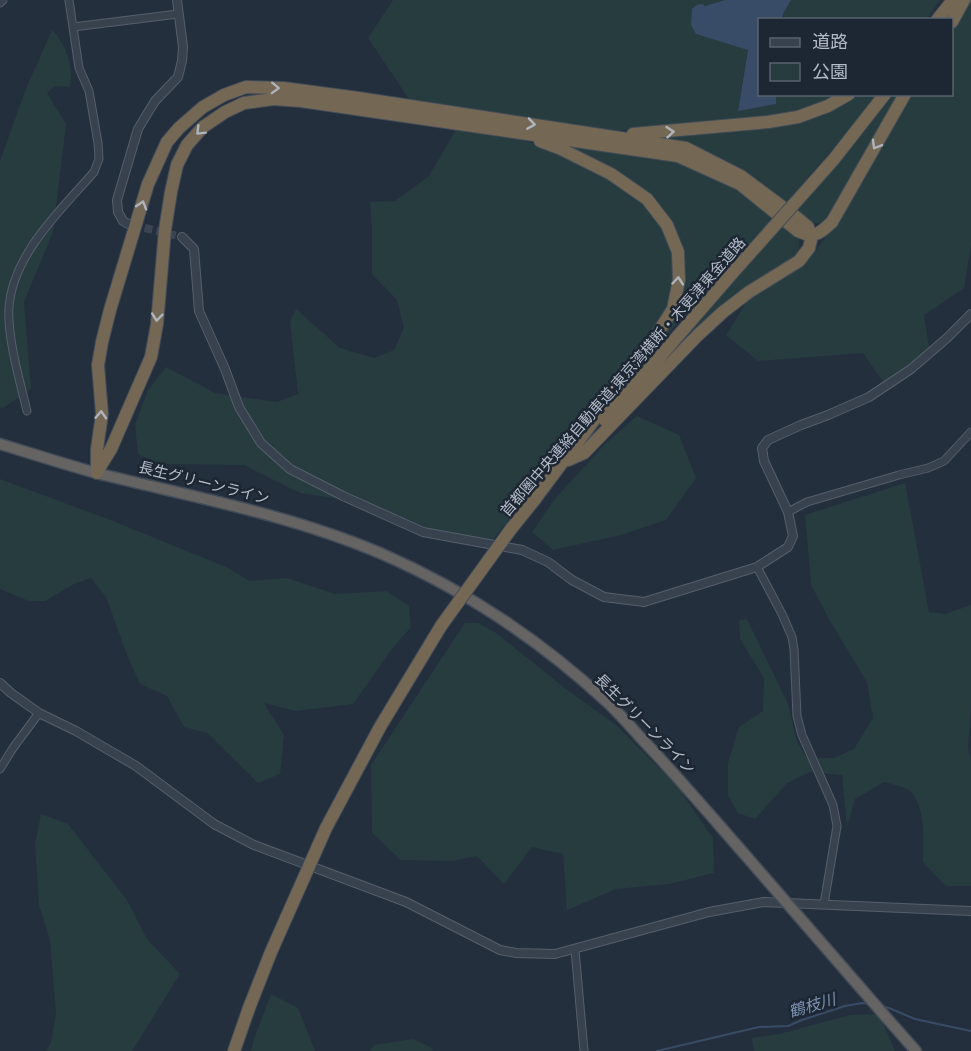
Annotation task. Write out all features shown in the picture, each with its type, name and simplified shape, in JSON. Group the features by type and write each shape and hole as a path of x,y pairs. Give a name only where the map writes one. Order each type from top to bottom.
{"highway":[{"path":"940,18 953,0"},
{"path":"953,19 964,0"},
{"path":"97,473 97,449 102,414 98,365 102,342 148,184 167,142 179,128 203,107 224,95 246,87 283,88 358,98 686,148 741,176 808,227 811,240 809,248 799,261 749,292 723,312 584,453 568,460"},
{"path":"611,136 768,122 798,117 828,106 846,96"},
{"name":"首都圏中央連絡自動車道;東京湾横断・木更津東金道路","path":"234,1051 275,942 326,828 380,727 441,626 532,502 834,159 883,96"},
{"path":"97,473 111,449 151,357 157,324 165,230 177,165 187,145 203,127 225,112 244,103 273,99 301,101 678,156 740,184 798,231 810,235 819,234 832,222 904,96"},
{"path":"512,131 560,148 611,174 647,199 668,225 678,252 679,280 673,309 659,332 532,502"},
{"name":"長生グリーンライン","path":"0,444 97,473 272,515 326,533 380,553 479,604 541,647 607,702 669,767 916,1051"}],"street":[{"path":"27,411 10,328 9,308 12,289 35,242 94,172 99,159 89,91 79,68 69,0"},
{"path":"128,224 123,221 118,212 117,200 138,129 155,101 178,77 182,61 183,47 177,0"},
{"path":"73,27 178,14"},
{"path":"182,237 194,249 199,311 239,407 261,443 290,469 423,532 522,550 548,561 572,580 604,597 644,602 757,567 788,547 793,536 788,512 764,461 762,448 768,440 869,397 911,369 971,314"},
{"path":"788,512 807,502 928,468 944,461 971,432"},
{"path":"757,567 792,637 797,716 802,735 833,805 837,826 824,904"},
{"path":"0,683 39,713 76,731 136,766 214,824 254,845 406,902 500,950 516,953 555,954 709,912 764,902 971,911"},
{"path":"0,769 39,713"},
{"path":"575,950 584,1051"}],"green space":[{"path":"393,0 725,0 705,6 702,4 696,34 748,49 738,110 776,104 776,96 837,96 825,102 781,115 619,131 589,129 431,107 409,99 368,38"},
{"path":"791,0 940,0 928,18 783,18"},
{"path":"967,0 971,0 971,245 964,288 924,315 929,348 910,366 884,383 863,353 758,361 726,335 749,298 796,268 816,250 833,227 908,96 953,96 953,25"},
{"path":"52,30 65,49 71,72 70,87 55,86 47,93 66,124 53,232 24,302 31,389 3,408 0,407 0,161 25,91"},
{"path":"856,96 876,96 786,203 732,164 716,156 656,137 753,128 847,101"},
{"path":"892,96 898,96 863,154 836,208 823,223 811,223 795,212"},
{"path":"457,128 502,135 550,149 624,188 645,203 656,216 673,254 675,274 671,295 662,318 492,541 430,530 370,503 300,493 244,465 158,464 138,454 135,425 148,390 166,367 215,393 277,402 298,394 290,321 296,309 340,348 374,358 394,350 404,328 397,300 372,274 370,202 395,201 429,176"},
{"path":"557,143 671,159 736,187 775,217 645,359 679,302 668,218"},
{"path":"784,225 798,238 796,256 624,404"},
{"path":"637,416 679,435 696,478 666,520 621,535 553,550 532,532 554,500 603,446"},
{"path":"0,479 113,521 226,567 250,581 287,578 335,594 386,591 409,606 411,627 392,649 353,704 296,711 264,703 284,735 280,774 258,783 207,733 184,727 167,696 140,684 106,597 91,578 74,584 45,601 29,601 0,589"},
{"path":"905,483 929,612 945,614 971,605 971,705 968,748 971,759 971,886 946,886 923,862 921,812 913,795 905,788 884,782 855,799 847,827 842,775 810,772 787,783 755,819 738,813 728,796 728,763 739,727 763,711 764,678 740,639 739,620 747,619 788,704 797,742 807,758 834,758 854,749 873,718 867,682 811,585 805,515"},
{"path":"465,623 478,623 496,633 566,689 616,725 678,787 713,838 714,873 669,884 616,889 567,910 563,854 532,847 504,884 477,856 452,861 401,860 372,833 371,765"},
{"path":"41,814 68,824 127,900 147,939 180,974 132,1051 46,1051 51,1042 56,1014 50,940 39,905 35,844"},
{"path":"271,994 298,1008 315,1051 251,1051"},
{"path":"879,1014 895,1051 754,1051 752,1038 779,1034 850,1015"},
{"path":"413,1039 430,1047 433,1051 369,1051 374,1045"}],"water":[{"path":"725,0 791,0 782,18 758,18 758,96 776,96 776,104 738,111 748,50 696,34 691,25 692,9 697,5 705,6"}],"waterway":[{"name":"鶴枝川","path":"657,1051 759,1027 788,1026 845,1006 870,1004"},
{"name":"鶴枝川","path":"881,1006 915,1019 971,1031"}],"tunnel":[{"path":"133,225 182,237"}]}
